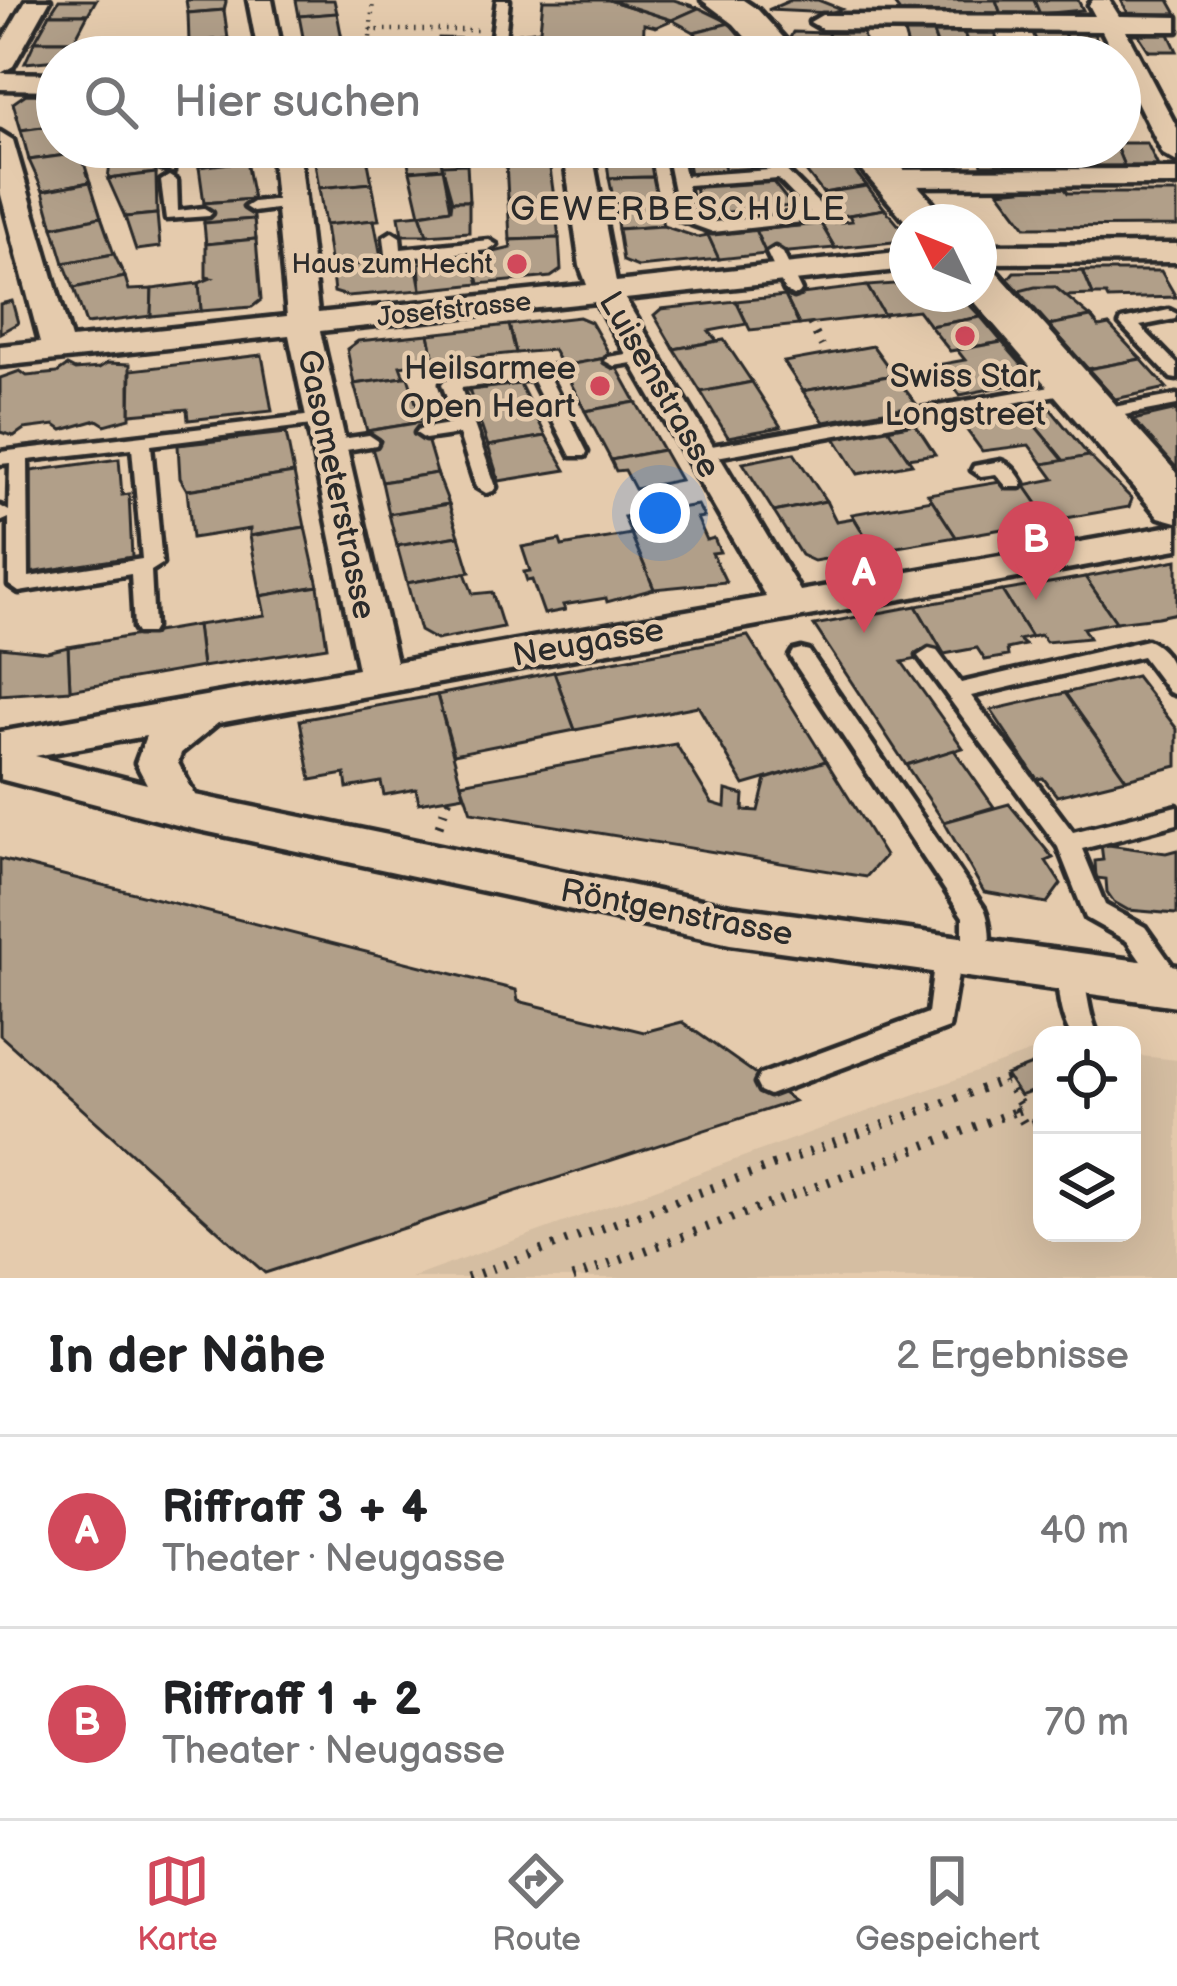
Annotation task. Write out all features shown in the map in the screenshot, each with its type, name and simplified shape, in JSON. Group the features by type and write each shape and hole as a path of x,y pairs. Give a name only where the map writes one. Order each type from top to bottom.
{"street":[{"path":"0,66 38,0"},
{"path":"260,0 267,36"},
{"path":"737,6 764,36"},
{"path":"823,22 1105,12 1177,24"},
{"path":"1141,64 1164,97 1177,154"},
{"path":"0,81 36,82"},
{"path":"0,140 58,350"},
{"name":"Gasometerstrasse","path":"288,168 307,354 380,678"},
{"name":"Luisenstrasse","path":"580,168 595,266 628,359 700,454 789,604"},
{"path":"881,168 912,204"},
{"path":"996,168 1177,177"},
{"path":"997,254 1177,253"},
{"name":"Josefstrasse","path":"0,356 889,262"},
{"path":"997,300 1177,505"},
{"name":"Neugasse","path":"0,747 789,604 890,599 1063,556 1177,537"},
{"path":"181,809 157,763 162,745 212,707"},
{"name":"Röntgenstrasse","path":"0,763 181,809 730,925 1174,986"}],"lane":[{"path":"498,36 503,0"},
{"path":"169,168 171,216 204,213"},
{"path":"677,168 686,217 713,227 762,226 823,215 776,168"},
{"path":"680,181 782,174"},
{"path":"253,207 292,202"},
{"path":"392,237 394,254 489,245"},
{"path":"1169,315 1128,324 1177,374"},
{"path":"486,487 451,384 564,370"},
{"path":"538,374 578,452"},
{"path":"700,454 1086,401 1177,400"},
{"path":"425,433 466,427"},
{"path":"141,441 152,564 19,585 9,457 141,441 325,433 370,441"},
{"path":"981,470 1001,466 1014,483"},
{"path":"1040,523 1063,556"},
{"path":"141,566 145,628"},
{"path":"956,692 1147,647 1177,687"},
{"path":"770,1083 940,1020 975,916 802,656"},
{"path":"929,656 1068,843 1095,911 1136,934 1174,986"},
{"path":"1068,843 1177,815"},
{"path":"1070,974 1079,1026"}],"path":[{"path":"370,36 373,0"},
{"path":"370,30 499,31"},
{"path":"810,323 822,346"},
{"path":"439,826 449,797"},
{"path":"467,1278 1005,1080 1023,1109 572,1278"},
{"path":"1017,1111 1025,1125 1033,1122"}],"shaded area":[{"path":"1033,1051 1033,1242 1141,1242 1141,1056 1177,1060 1177,1278 411,1278"}],"building":[{"path":"59,0 96,0 88,14 50,14"},
{"path":"186,0 226,2 224,10 188,13"},
{"path":"296,0 334,0 337,13 299,16"},
{"path":"543,0 609,0 672,20 656,27 644,24 644,36 519,36 540,30"},
{"path":"609,0 674,0 699,8 672,20"},
{"path":"791,0 818,0 841,9 831,13 768,10"},
{"path":"891,0 996,0 1001,14 901,13"},
{"path":"996,0 1034,0 1040,14 1001,14"},
{"path":"1034,0 1078,0 1083,10 1040,14"},
{"path":"1121,0 1169,0 1177,14 1129,15"},
{"path":"699,8 730,23 694,32 672,20"},
{"path":"224,10 228,36 189,36 188,13"},
{"path":"337,13 341,36 303,36 299,16"},
{"path":"50,14 88,14 77,36 38,36"},
{"path":"730,23 741,36 697,36 694,32"},
{"path":"793,32 829,36 791,36"},
{"path":"828,33 864,36 829,36"},
{"path":"933,33 965,36 934,36"},
{"path":"964,33 996,36 965,36"},
{"path":"1033,33 1065,36 1034,36"},
{"path":"1169,34 1177,51 1149,51 1139,36"},
{"path":"35,41 36,41 36,62 25,63"},
{"path":"26,94 36,94 36,128 21,130 13,103"},
{"path":"36,128 36,159 29,160 21,130"},
{"path":"1141,143 1147,143 1158,166 1141,166"},
{"path":"36,159 36,168 86,168 90,182 43,191 29,160"},
{"path":"109,168 155,168 156,173 108,179"},
{"path":"199,168 247,168 253,199 204,203"},
{"path":"316,168 369,168 372,183 319,188"},
{"path":"443,168 467,168 469,201 452,201"},
{"path":"443,168 451,209 420,214 410,171"},
{"path":"506,168 550,168 554,198 508,199"},
{"path":"608,168 652,168 653,177 609,178"},
{"path":"689,168 726,168 727,173 690,174"},
{"path":"803,168 852,168 867,186 823,193"},
{"path":"156,173 157,214 125,217 108,179"},
{"path":"653,177 658,201 614,202 609,178"},
{"path":"90,182 101,217 53,227 43,191"},
{"path":"773,182 792,206 716,213 718,218 710,219 708,214 699,215 695,185"},
{"path":"372,183 379,220 325,225 319,188"},
{"path":"1062,185 1068,193 1177,193 1177,226 1026,227 999,191"},
{"path":"867,186 885,209 842,216 823,193"},
{"path":"554,198 559,238 510,240 508,199"},
{"path":"253,199 254,219 204,223 204,203"},
{"path":"452,201 469,201 469,232 427,235 420,214 451,209"},
{"path":"658,201 663,226 618,229 614,202"},
{"path":"885,209 889,242 835,248 821,224 852,221 849,215"},
{"path":"157,214 160,247 136,250 125,217"},
{"path":"420,214 427,235 402,235 399,216"},
{"path":"101,217 114,254 64,263 53,227"},
{"path":"254,219 256,239 206,244 204,223"},
{"path":"374,220 382,262 331,267 325,225"},
{"path":"821,224 835,248 766,254 755,230"},
{"path":"663,226 697,237 708,235 719,259 638,267 623,261 618,229"},
{"path":"755,230 766,254 719,259 708,235"},
{"name":"Haus zum Hecht","path":"559,238 561,270 551,277 479,284 472,257 511,248 510,240"},
{"path":"256,239 261,300 252,307 201,311 199,283 211,278 206,277 206,244"},
{"path":"114,254 125,277 74,288 64,263"},
{"path":"472,257 479,284 421,290 419,263"},
{"path":"415,258 421,290 347,296 334,292 331,267 372,263 372,269 401,268 398,260"},
{"path":"1083,271 1161,271 1176,297 1108,299 1093,295"},
{"path":"1083,271 1093,295 1065,296 1055,287 1019,291 1008,279 1014,272"},
{"path":"125,277 129,290 152,289 151,316 86,324 74,288"},
{"path":"199,283 201,311 151,316 152,289"},
{"path":"889,284 889,312 900,312 883,314 867,286"},
{"path":"867,286 884,315 799,325 785,296"},
{"path":"1055,287 1091,317 1049,325 1019,291"},
{"path":"785,296 799,325 750,330 736,301"},
{"path":"12,301 18,323 0,333 0,304"},
{"path":"736,301 747,324 709,331 717,341 674,349 654,315 661,309"},
{"path":"920,312 976,312 981,317 930,326"},
{"path":"579,317 591,322 611,357 562,366 553,350 516,353 509,325"},
{"path":"981,317 1002,342 950,351 930,326"},
{"path":"1091,317 1099,327 1109,325 1141,359 1088,369 1049,325"},
{"path":"509,325 516,353 434,361 429,334"},
{"path":"429,334 434,361 400,366 404,377 354,384 347,349 358,341"},
{"path":"724,340 752,382 701,392 674,349"},
{"path":"1002,342 1035,380 960,395 937,365 965,360 957,350"},
{"path":"873,346 894,375 803,391 784,362"},
{"path":"262,355 272,411 188,420 187,409 130,414 131,370"},
{"name":"Heilsarmee Open Heart","path":"611,357 636,402 585,411 562,366"},
{"path":"1141,359 1167,388 1115,399 1088,369"},
{"path":"107,363 130,364 130,418 105,425 97,420 62,430 55,425 24,429 14,436 0,432 0,378 20,371 27,376 57,373 67,366 99,368"},
{"path":"894,375 917,405 824,422 803,391"},
{"path":"408,377 422,422 367,431 354,384"},
{"path":"752,382 781,427 728,437 701,392"},
{"path":"520,384 546,436 488,446 469,390"},
{"path":"1044,401 1089,456 1064,461 1019,406"},
{"path":"636,402 663,450 611,460 585,411"},
{"path":"1019,406 1064,461 1043,464 1029,445 982,451 963,425 967,416"},
{"path":"1177,410 1177,469 1133,420"},
{"path":"912,419 935,454 908,458 885,424"},
{"path":"422,422 437,473 382,482 367,431"},
{"path":"885,424 912,464 858,474 832,433"},
{"path":"286,433 294,473 187,490 180,478 178,445"},
{"path":"546,436 566,470 499,481 488,446"},
{"path":"663,450 680,480 635,489 625,470 616,471 611,460"},
{"path":"794,453 826,501 774,512 743,463"},
{"path":"1089,456 1132,499 1129,507 1049,521 1024,485 1054,479 1043,464"},
{"path":"119,459 122,495 129,494 132,557 30,573 31,471"},
{"path":"294,473 305,527 250,536 250,529 192,538 187,490"},
{"path":"437,473 449,504 389,514 382,482"},
{"path":"1022,482 1049,521 956,537 928,494"},
{"path":"932,500 956,537 874,551 852,514"},
{"path":"826,501 836,521 854,518 874,551 814,561 801,555 774,512"},
{"path":"449,504 459,536 397,546 389,514"},
{"path":"698,505 704,517 697,518 707,540 714,538 720,552 712,553 726,582 654,589 624,517"},
{"path":"305,527 318,586 261,596 250,536"},
{"path":"631,534 654,589 607,602 606,598 563,605 565,610 544,614 532,580 527,581 524,572 530,571 522,547 560,540 562,546"},
{"path":"459,536 470,572 407,583 397,546"},
{"path":"1177,560 1177,613 1158,617 1116,622 1085,577"},
{"path":"465,573 473,594 492,592 503,627 436,640 420,631 407,583"},
{"path":"1085,577 1116,622 1083,628 1089,638 1046,642 1041,635 1031,637 1002,591"},
{"path":"318,586 327,647 202,667 197,625 265,615 261,596"},
{"path":"1002,591 1031,637 1019,640 1025,645 1007,649 1008,656 985,660 977,648 944,654 916,606"},
{"path":"916,606 944,654 902,662 963,748 906,765 814,625"},
{"path":"197,625 202,667 70,690 68,647"},
{"path":"748,636 826,761 744,785 698,706 575,730 554,672"},
{"path":"0,647 47,652 68,647 70,690 0,695"},
{"path":"554,672 575,730 454,754 437,695"},
{"path":"1136,676 1177,729 1177,766 1126,779 1065,693"},
{"path":"1065,693 1126,779 1057,796 1043,778 1037,779 991,710"},
{"path":"437,695 464,795 419,803 416,789 384,795 381,782 347,788 345,774 311,780 300,720"},
{"path":"676,744 712,803 725,807 726,790 744,795 743,810 758,811 766,779 826,761 885,856 866,877 471,812 461,783"},
{"path":"954,750 994,807 944,822 906,765"},
{"path":"1009,804 1053,858 1046,861 1061,884 1047,903 984,892 944,822"},
{"path":"1101,844 1166,853 1177,850 1177,914 1128,910 1114,902 1106,879 1096,878 1095,861 1103,860"},
{"path":"0,859 516,990 518,1001 644,1032 682,1022 794,1101 265,1273 0,1035"},
{"path":"1033,1064 1033,1091 1020,1096 1006,1075"}],"place":[{"name":"Haus zum Hecht","path":"517,264"},
{"name":"Swiss Star Longstreet","path":"965,336"},
{"name":"Heilsarmee Open Heart","path":"600,386"},
{"name":"Riffraff 1 + 2","path":"1036,600"},
{"name":"Riffraff 3 + 4","path":"864,633"}],"district":[{"name":"GEWERBESCHULE","path":"679,208"}]}
